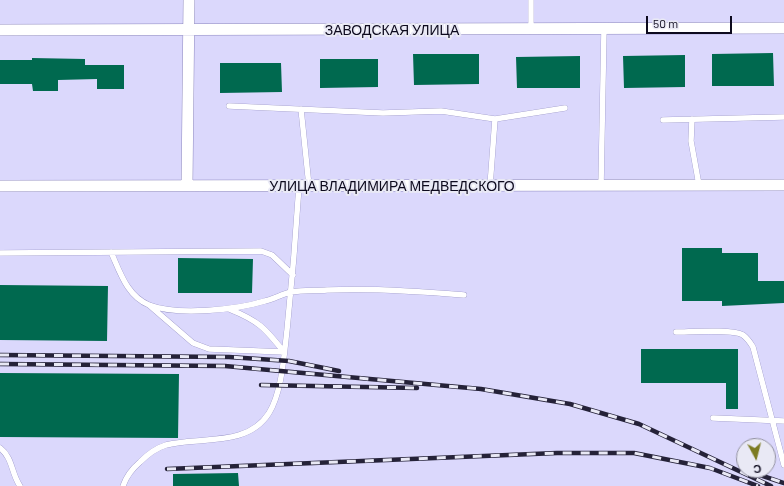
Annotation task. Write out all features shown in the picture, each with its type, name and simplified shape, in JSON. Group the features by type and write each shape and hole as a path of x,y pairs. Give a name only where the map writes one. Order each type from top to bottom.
{"street":[{"path":"187,186 189,0"},
{"name":"ЗАВОДСКАЯ УЛИЦА","path":"0,30 604,30 784,28"},
{"name":"УЛИЦА ВЛАДИМИРА МЕДВЕДСКОГО","path":"0,186 784,186"}],"lane":[{"path":"531,0 531,30"},
{"path":"601,186 604,30"},
{"path":"229,106 383,113 441,111 495,119 565,108"},
{"path":"123,486 134,467 149,454 165,445 234,436 248,432 259,424 268,413 274,402 284,352 304,186 301,109"},
{"path":"663,120 784,117"},
{"path":"490,186 495,119"},
{"path":"692,119 691,141 699,186"},
{"path":"0,253 261,251 272,255 293,275"},
{"path":"111,252 127,288 138,299 149,305 193,344 209,349 284,352"},
{"path":"149,305 199,311 229,309 266,301 291,292 371,289 464,295"},
{"path":"229,309 251,318 267,330 284,352"},
{"path":"676,332 729,332 741,334 749,340 753,347 784,465"},
{"path":"713,418 784,421"},
{"path":"0,448 7,453 15,477 20,486"}],"building":[{"path":"773,53 774,86 712,86 712,54"},
{"path":"413,54 479,54 479,84 414,85"},
{"path":"685,55 685,87 624,88 623,56"},
{"path":"580,56 580,88 517,88 516,57"},
{"path":"32,58 85,59 85,65 124,65 124,89 97,89 97,79 58,80 58,91 33,91 32,84 0,84 0,60 32,60"},
{"path":"320,59 378,59 378,87 320,88"},
{"path":"220,63 281,63 282,92 220,93"},
{"path":"682,248 722,248 722,253 758,253 758,281 784,281 784,303 722,306 722,301 682,301"},
{"path":"178,258 253,259 252,293 178,293"},
{"path":"0,285 108,286 107,341 0,340"},
{"path":"641,349 738,349 738,409 726,409 726,383 641,383"},
{"path":"0,373 179,374 178,438 0,437"},
{"path":"238,473 239,486 173,486 173,474"}],"railway":[{"path":"0,355 229,357 289,361 339,371"},
{"path":"0,364 225,366 481,389 570,404 639,424 771,486"},
{"path":"261,385 417,388"},
{"path":"167,469 557,453 634,453 710,468 758,486"},
{"path":"769,478 784,483"}]}
